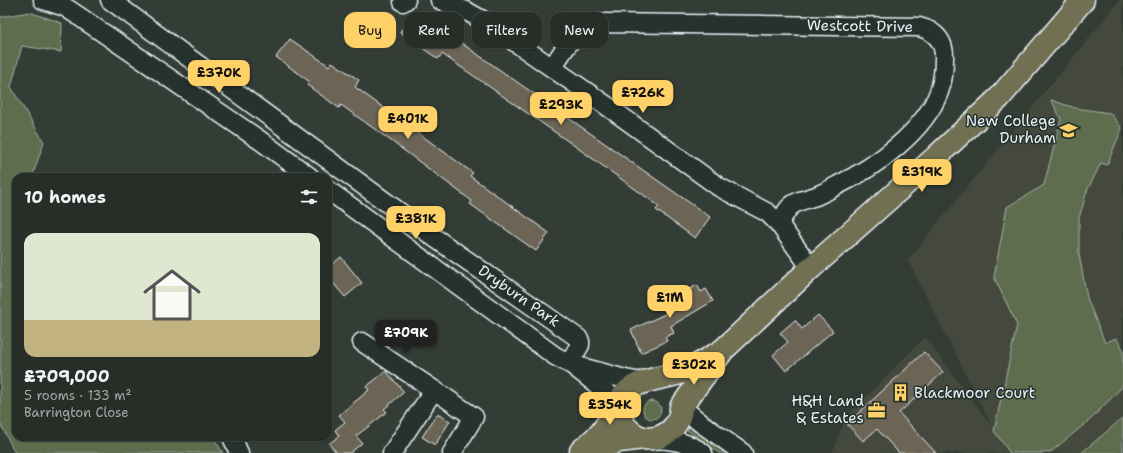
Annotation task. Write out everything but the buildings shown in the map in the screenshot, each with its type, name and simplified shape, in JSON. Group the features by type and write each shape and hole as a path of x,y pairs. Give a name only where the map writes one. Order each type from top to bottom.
{"main road":[{"path":"586,453 619,441 648,439 663,436 670,430 679,417 681,407 723,350 811,268 937,156 999,98 1083,0"},
{"path":"579,453 601,433 627,391 635,385 669,377 685,371 723,350"},
{"path":"646,382 665,386 673,393 681,407"},
{"path":"617,409 622,422 629,430 636,435 648,439"}],"street":[{"path":"43,0 62,3 261,141 305,173"},
{"name":"Dryburn Park","path":"110,0 435,238 578,338 580,345 570,364"},
{"path":"440,0 468,12 486,22 719,187 768,213 779,224 811,268"},
{"name":"Westcott Drive","path":"552,68 572,39 578,33 602,23 919,27 932,31 943,44 945,54 942,81 931,107 917,125 903,141 865,171 789,207 779,224"},
{"path":"261,141 276,121"},
{"name":"Dryburn Park","path":"332,193 555,356 570,364 610,395 614,400 617,409"},
{"path":"421,258 435,238"},
{"path":"362,342 474,417 452,453"},
{"name":"Dryburn Park","path":"570,364 625,379 646,382"},
{"path":"392,453 434,390"},
{"path":"681,407 743,453"},
{"path":"648,439 678,441 688,444 704,453"},
{"path":"234,441 239,453"}],"shaded area":[{"name":"New College Durham","path":"1120,0 1123,0 1123,453 832,453 846,418 925,337 993,428 908,260"}],"green space":[{"path":"29,12 62,23 61,52 22,46 11,87 44,142 33,173 12,173 12,441 216,441 223,453 15,453 0,423 0,17"},
{"path":"1051,100 1075,108 1110,113 1122,128 1107,165 1101,163 1087,191 1079,218 1079,254 1087,298 1105,343 1116,338 1123,349 1123,386 1091,419 1052,451 1046,453 1010,453 994,431 1017,325 994,277 1007,207 1044,185 1061,119"},
{"path":"648,401 656,401 661,406 659,417 656,419 648,419 643,414 643,406"},
{"path":"1123,418 1123,453 1081,453"},
{"path":"690,425 731,453 719,453 687,430"}],"place":[{"name":"New College Durham","path":"1069,130"},
{"name":"Blackmoor Court","path":"901,393"},
{"name":"H&H Land & Estates","path":"877,410"}]}
